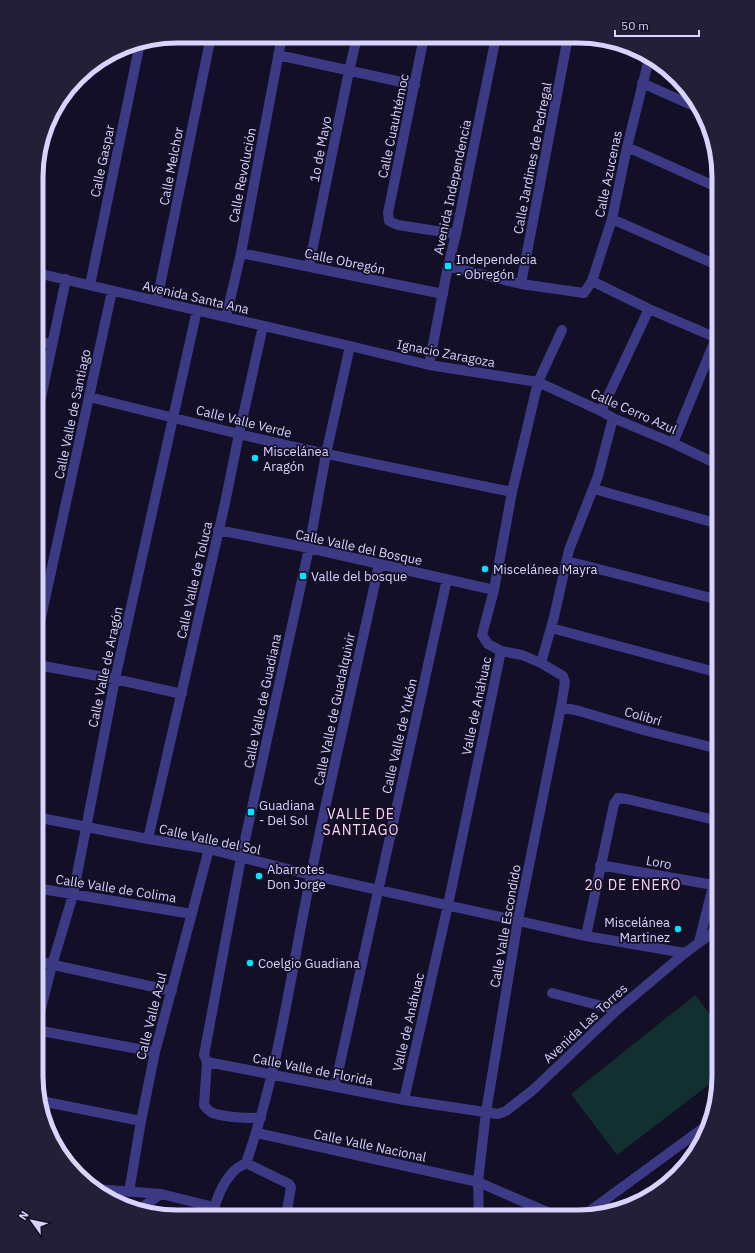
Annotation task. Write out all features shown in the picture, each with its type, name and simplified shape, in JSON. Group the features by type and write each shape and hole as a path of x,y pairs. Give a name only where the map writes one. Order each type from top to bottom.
{"street":[{"name":"Calle Melchor","path":"157,300 210,43"},
{"name":"Calle Revolución","path":"226,317 241,253 281,43"},
{"name":"1o de Mayo","path":"309,266 355,43"},
{"name":"Calle Cuauhtémoc","path":"423,43 388,213 389,220 398,225 456,234"},
{"name":"Avenida Independencia","path":"429,365 444,294 448,266 456,234 495,43"},
{"name":"Calle Jardines de Pedregal","path":"521,284 567,43"},
{"name":"Calle Gaspar","path":"90,285 139,49"},
{"path":"278,55 415,85"},
{"name":"Calle Azucenas","path":"521,284 584,292 592,281 612,219 647,62"},
{"path":"642,83 690,104"},
{"path":"627,147 712,185"},
{"path":"612,219 712,263"},
{"name":"Calle Obregón","path":"241,253 444,294"},
{"path":"448,266 521,284"},
{"name":"Avenida Santa Ana","path":"43,274 350,346"},
{"path":"43,388 66,279"},
{"path":"592,281 649,309 712,336"},
{"name":"Calle Valle de Santiago","path":"43,608 112,291"},
{"path":"601,411 649,309"},
{"name":"Calle Valle de Aragón","path":"43,1001 52,964 73,895 114,679 196,310"},
{"name":"Calle Valle de Toluca","path":"148,840 218,530 226,503 239,434 263,326"},
{"name":"Valle de Anáhuac","path":"404,1100 448,905 501,651 488,644 482,635 494,590 512,492 538,382 562,330"},
{"path":"43,343 52,344"},
{"name":"Ignacio Zaragoza","path":"350,346 429,365 538,382"},
{"name":"Calle Valle de Guadiana","path":"261,1118 234,1117 211,1113 207,1110 204,1105 207,1062 204,1055 241,858 309,548 326,454 350,346"},
{"path":"672,443 712,353"},
{"name":"Calle Cerro Azul","path":"538,382 613,418 712,462"},
{"name":"Calle Valle Verde","path":"89,397 326,454 512,492"},
{"path":"501,651 522,655 541,663 570,550 594,489 613,418"},
{"path":"594,489 712,522"},
{"name":"Calle Valle del Bosque","path":"218,530 309,548 494,590"},
{"path":"567,561 712,598"},
{"name":"Calle Valle de Guadalquivir","path":"246,1163 257,1134 272,1074 311,874 379,564"},
{"name":"Calle Valle de Yukón","path":"335,1086 447,579"},
{"path":"551,628 712,672"},
{"name":"Calle Valle Escondido","path":"479,1210 478,1182 486,1112 518,920 565,682 563,676 557,671 541,663"},
{"path":"43,665 182,694"},
{"name":"Colibrí","path":"561,707 712,747"},
{"path":"586,936 614,804 618,798 712,819"},
{"name":"Calle Valle del Sol","path":"43,818 148,840 209,849 241,858 378,890 586,936 685,953"},
{"name":"Calle Valle Azul","path":"129,1192 155,1052 209,849"},
{"name":"Loro","path":"600,865 712,885"},
{"name":"Calle Valle de Colima","path":"43,889 192,914"},
{"path":"699,942 712,889"},
{"name":"Avenida Las Torres","path":"486,1112 498,1114 506,1111 533,1090 617,1010 685,953 712,933"},
{"path":"43,962 172,991"},
{"path":"552,993 617,1010"},
{"path":"43,1030 155,1052"},
{"name":"Calle Valle de Florida","path":"207,1062 404,1100 486,1112"},
{"path":"46,1102 141,1121"},
{"path":"593,1209 701,1130"},
{"name":"Calle Valle Nacional","path":"257,1134 478,1182 543,1210"},
{"path":"213,1210 224,1185 235,1170 246,1163 289,1184 291,1187 287,1210"},
{"path":"108,1191 161,1194 210,1210"},
{"path":"144,1206 161,1194"}],"green space":[{"path":"695,995 712,1017 712,1082 617,1155 571,1094"}],"place":[{"name":"Independecia - Obregón","path":"448,266"},
{"name":"Miscelánea Aragón","path":"255,458"},
{"name":"Miscelánea Mayra","path":"485,569"},
{"name":"Valle del bosque","path":"303,576"},
{"name":"Guadiana - Del Sol","path":"251,812"},
{"name":"Abarrotes Don Jorge","path":"259,876"},
{"name":"Miscelánea Martinez","path":"678,929"},
{"name":"Coelgio Guadiana","path":"250,963"}],"district":[{"name":"VALLE DE SANTIAGO","path":"361,822"},
{"name":"20 DE ENERO","path":"633,885"}]}
